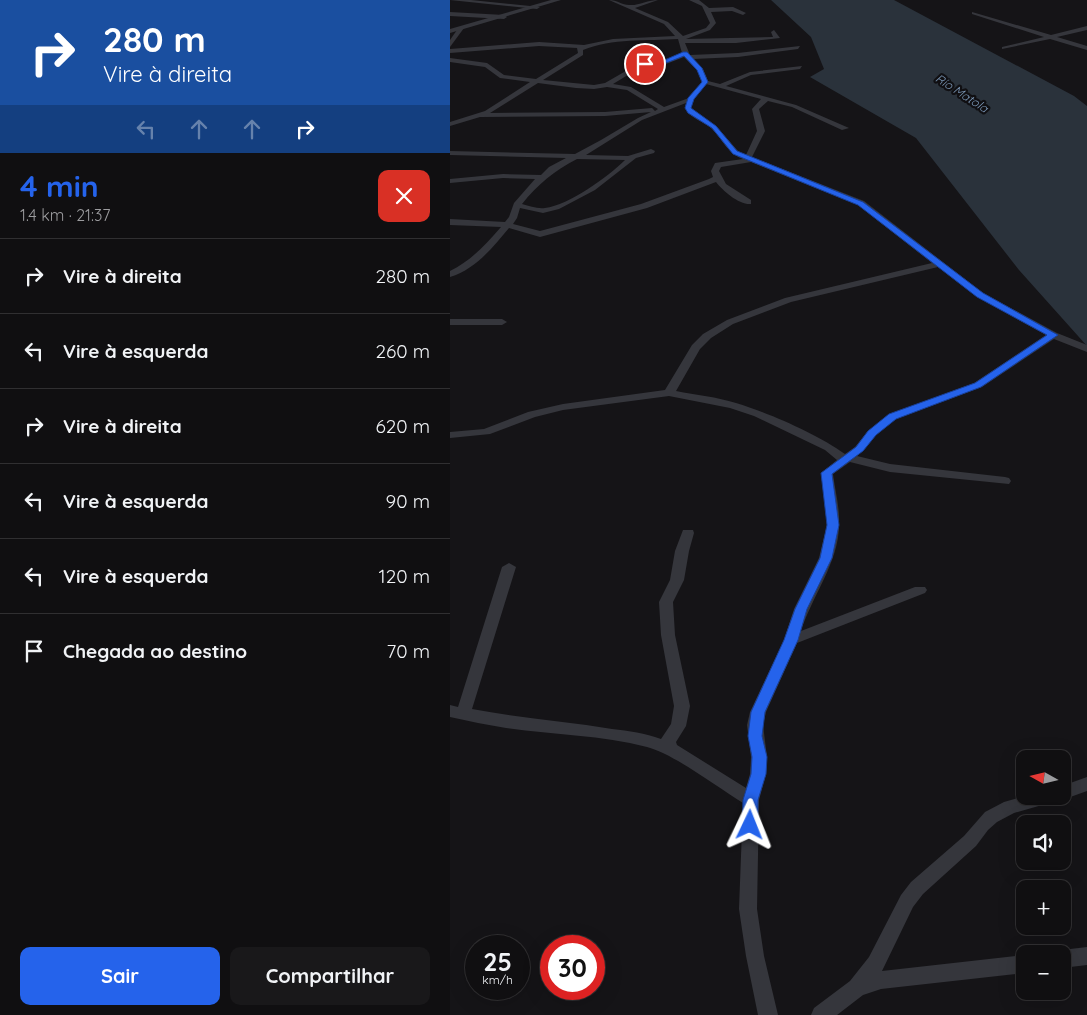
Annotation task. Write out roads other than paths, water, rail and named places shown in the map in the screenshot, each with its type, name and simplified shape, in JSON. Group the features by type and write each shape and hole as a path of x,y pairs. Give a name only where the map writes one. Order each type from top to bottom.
{"street":[{"path":"452,0 537,7"},
{"path":"450,31 558,0"},
{"path":"612,0 666,23 681,39 686,55 700,69 705,82"},
{"path":"631,7 655,0"},
{"path":"681,39 710,27 713,23 709,10 703,1 692,0"},
{"path":"709,10 734,9 743,13"},
{"path":"974,13 1087,48"},
{"path":"450,14 504,17"},
{"path":"450,45 461,28"},
{"path":"1004,48 1087,28"},
{"path":"450,51 535,44 579,47 603,43 681,39 736,41 778,37 774,32"},
{"path":"736,41 740,54"},
{"path":"450,124 480,115 581,54 579,47"},
{"path":"607,85 640,65 661,64 686,55 740,54 798,47"},
{"path":"450,60 487,65 496,70 501,77 594,87 607,85 630,88 661,109"},
{"path":"721,86 734,78 750,73 800,67"},
{"path":"705,82 798,107 844,128"},
{"path":"705,82 691,98 688,108 690,112 714,127 732,150 748,160 861,203 980,295 1053,335 1087,349"},
{"path":"450,274 469,265 484,252 513,218 517,205 542,177 574,156 604,142 661,109 691,98"},
{"path":"748,160 761,131 754,114 755,108 768,98"},
{"path":"480,115 609,113 661,109"},
{"path":"517,205 540,211 554,208 606,181 632,158 651,151"},
{"path":"450,153 632,158"},
{"path":"748,160 718,165 715,171 716,178 728,189 748,202"},
{"path":"450,181 503,176 542,177"},
{"path":"450,222 508,225 535,234 544,233 644,206 716,178"},
{"path":"669,393 696,347 707,336 730,322 788,300 938,264"},
{"path":"450,322 502,322"},
{"path":"768,1015 755,956 748,909 751,800 758,774 759,757 755,736 758,712 791,640 801,609 826,558 832,530 827,473 860,449 872,433 892,417 978,385 1053,335"},
{"path":"450,435 486,432 532,414 563,407 669,393 732,405 758,414 829,448 847,459 890,468 1005,481"},
{"path":"670,749 668,742 678,726 682,706 668,635 666,602 676,580 688,532"},
{"path":"509,567 456,712 649,741 670,749 751,800"},
{"path":"791,640 920,590"},
{"path":"1071,790 1087,784"},
{"path":"821,1015 857,988 876,963 897,918 917,888 970,841 990,817 1017,805"},
{"path":"1071,958 1087,956"},
{"path":"857,988 881,980 1016,965"}],"water":[{"name":"Rio Matola","path":"771,0 894,0 1074,96 1087,106 1087,346 1019,270 916,138 810,77 824,69 811,37"}]}
